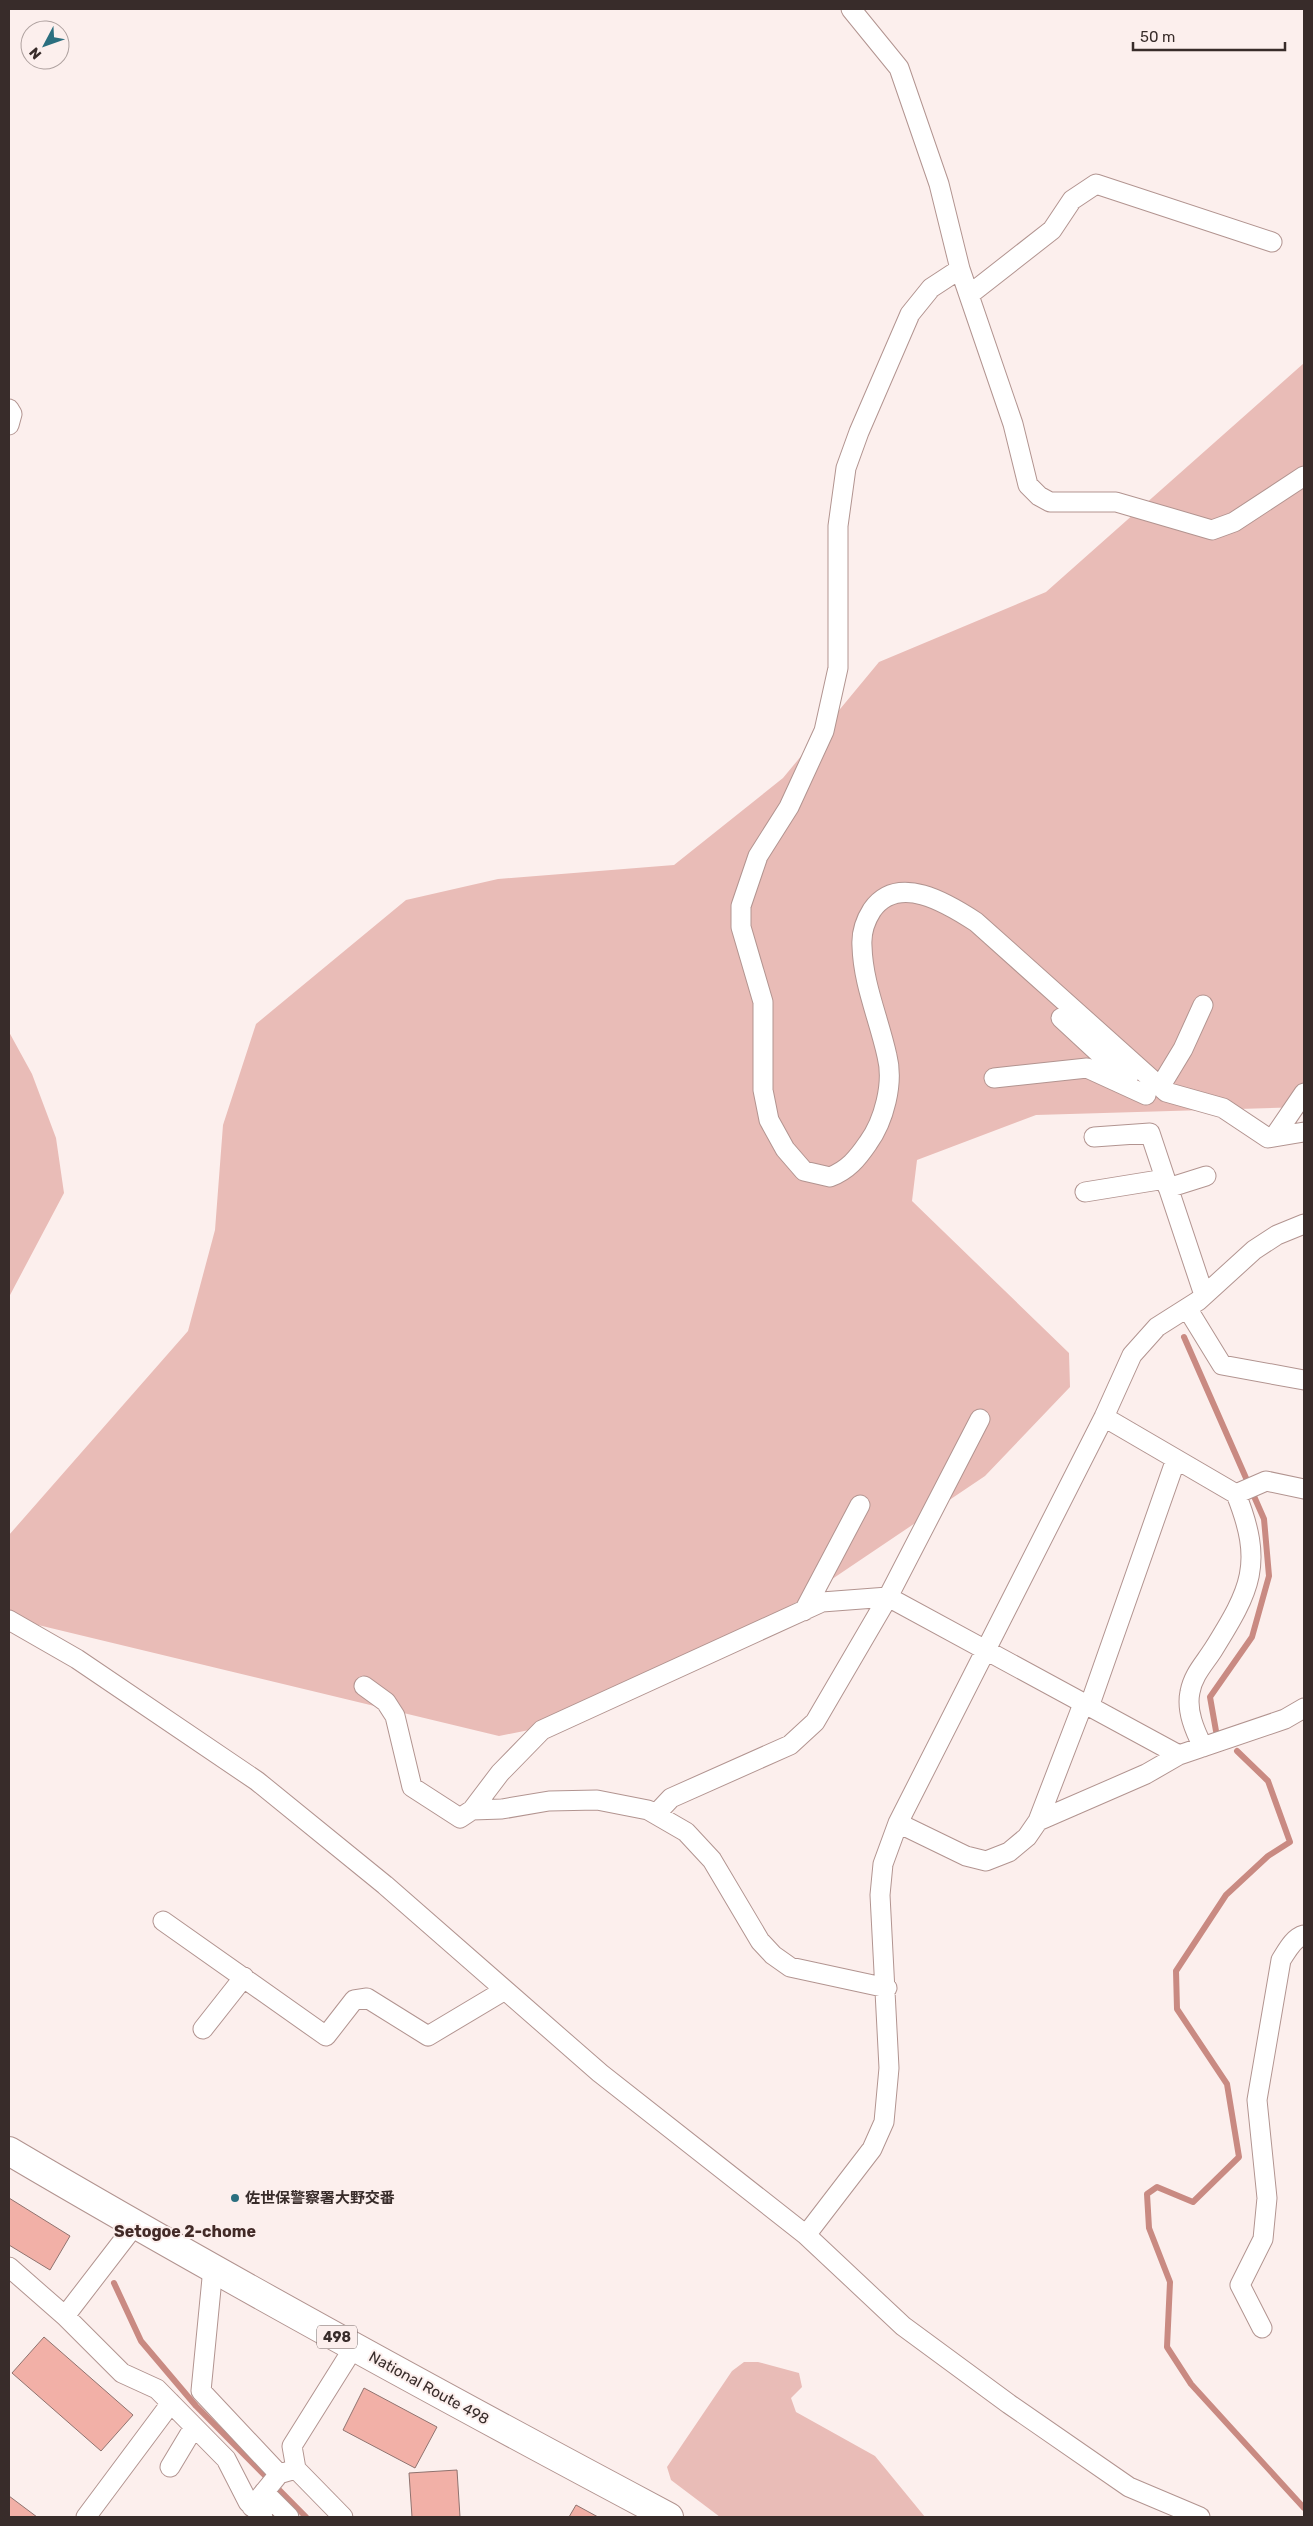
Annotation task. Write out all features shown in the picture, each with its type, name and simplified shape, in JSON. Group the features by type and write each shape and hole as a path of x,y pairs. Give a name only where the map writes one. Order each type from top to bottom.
{"highway":[{"name":"National Route 498","path":"9,2151 135,2225 354,2347 669,2517"}],"street":[{"path":"851,9 899,68 939,184 960,269 1013,424 1028,486 1039,496 1050,502 1116,502 1212,530 1234,522 1304,476"},
{"path":"969,295 1052,230 1072,200 1096,184 1272,242"},
{"path":"960,269 931,288 910,314 859,432 846,468 838,526 838,668 824,731 789,807 758,856 741,906 741,927 763,1002 764,1090 769,1120 786,1150 804,1171 830,1177 839,1174 854,1163 879,1128 888,1086 888,1058 872,1007 862,946 864,922 877,902 897,891 923,895 956,909 976,922 1157,1091"},
{"path":"9,409 12,414 9,425"},
{"path":"1157,1091 1183,1049 1203,1005"},
{"path":"1061,1018 1096,1053 1157,1091"},
{"path":"994,1078 1086,1068 1157,1091 1223,1108 1268,1138 1304,1132"},
{"path":"1274,1138 1304,1093"},
{"path":"1094,1137 1150,1133 1204,1295"},
{"path":"1085,1192 1167,1184 1206,1176"},
{"path":"806,2235 872,2149 884,2122 889,2068 880,1895 883,1864 898,1823 1104,1417 1132,1355 1157,1327 1204,1295 1254,1250 1278,1234 1304,1224"},
{"path":"1187,1308 1222,1365 1304,1380"},
{"path":"1104,1417 1237,1493 1250,1535 1252,1556 1249,1581 1239,1608 1194,1676 1189,1694 1190,1715 1202,1747"},
{"path":"656,1814 671,1798 790,1745 815,1722 888,1597 980,1418"},
{"path":"898,1823 966,1856 986,1861 1009,1852 1027,1837 1038,1821 1086,1705 1176,1459"},
{"path":"1237,1493 1264,1482 1304,1489"},
{"path":"804,1611 860,1505"},
{"path":"364,1686 386,1702 395,1716 412,1787 460,1818 472,1810 500,1773 542,1730 822,1602 888,1597 1179,1755"},
{"path":"9,1620 77,1658 257,1781 385,1885 600,2074 806,2235 903,2326 1009,2404 1129,2487 1200,2517"},
{"path":"1038,1821 1146,1774 1179,1755 1285,1719 1304,1708"},
{"path":"472,1810 502,1809 549,1801 597,1800 648,1810 686,1832 712,1860 760,1941 773,1955 790,1967 886,1988"},
{"path":"163,1921 326,2036 354,2000 367,1998 428,2036 506,1990"},
{"path":"1262,2328 1240,2285 1263,2239 1267,2198 1257,2100 1281,1960 1299,1936 1304,1935"},
{"path":"203,2029 244,1977"},
{"path":"65,2316 135,2225"},
{"path":"9,2267 65,2316 122,2373 157,2389 226,2459 257,2512"},
{"path":"213,2268 201,2391 287,2472 343,2517"},
{"path":"257,2512 264,2492 287,2472 292,2446 354,2347"},
{"path":"86,2517 171,2403"},
{"path":"170,2467 194,2427"},
{"path":"264,2492 289,2517"}],"shaded area":[{"path":"1304,363 1304,1107 1036,1115 917,1160 912,1201 1069,1353 1070,1387 985,1476 804,1598 584,1719 499,1736 9,1618 9,1535 188,1331 215,1230 223,1125 256,1024 406,900 498,879 674,865 783,778 879,662 1046,592"},
{"path":"9,1032 32,1074 56,1138 64,1193 9,1297"},
{"path":"744,2362 758,2362 799,2373 802,2387 791,2398 796,2412 875,2456 925,2517 720,2517 671,2480 667,2467 732,2371"}],"building":[{"path":"9,2198 70,2236 50,2270 9,2245"},
{"path":"44,2337 133,2415 101,2451 12,2373"},
{"path":"364,2388 437,2427 415,2468 343,2430"},
{"path":"457,2470 460,2517 412,2517 409,2473"},
{"path":"9,2496 37,2517 9,2517"},
{"path":"576,2505 598,2517 569,2517"}],"waterway":[{"path":"1184,1337 1264,1519 1269,1576 1252,1637 1210,1697 1216,1731"},
{"path":"1237,1751 1268,1781 1290,1842 1268,1856 1226,1895 1176,1971 1177,2009 1227,2084 1239,2157 1193,2202 1157,2187 1147,2194 1149,2228 1170,2282 1167,2347 1191,2384 1304,2508"},
{"path":"114,2283 141,2341 196,2406 306,2517"}],"place":[{"name":"佐世保警察署大野交番","path":"235,2198"}],"district":[{"name":"Setogoe 2-chome","path":"185,2231"}]}
